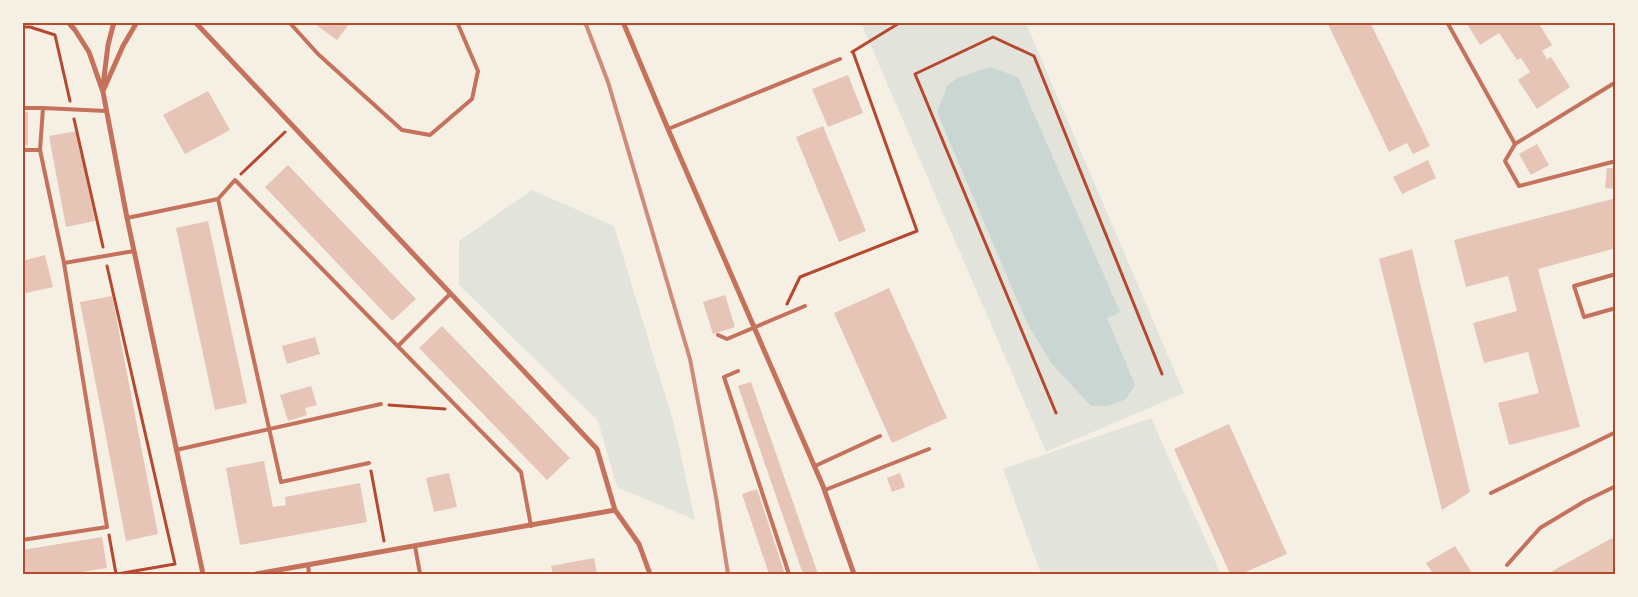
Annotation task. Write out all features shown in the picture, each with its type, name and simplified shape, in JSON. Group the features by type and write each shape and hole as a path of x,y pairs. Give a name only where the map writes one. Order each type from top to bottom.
{"street":[{"path":"68,22 80,36 89,52 103,92 127,218 203,574"},
{"path":"103,92 108,45 114,22"},
{"path":"103,92 123,46 137,22"},
{"path":"195,22 597,449 615,510 639,544 650,574"},
{"path":"623,22 668,130 815,466 854,574"},
{"path":"256,574 615,510"}],"lane":[{"path":"289,22 318,54 402,130 430,135 472,99 478,71 457,22"},
{"path":"1447,22 1515,144"},
{"path":"668,130 840,59"},
{"path":"1616,82 1515,144 1504,161 1519,186 1616,162"},
{"path":"22,108 106,110"},
{"path":"22,540 107,527 64,263 40,150 44,108"},
{"path":"22,150 40,150"},
{"path":"127,218 218,199 235,180 521,472 531,526"},
{"path":"218,199 282,482 370,463"},
{"path":"64,263 134,251"},
{"path":"1616,274 1574,286 1584,317 1616,308"},
{"path":"398,346 450,294"},
{"path":"718,335 727,340 805,306"},
{"path":"738,372 724,377 789,574"},
{"path":"176,450 381,404"},
{"path":"1491,493 1616,432"},
{"path":"815,466 880,436"},
{"path":"825,490 929,449"},
{"path":"1507,565 1540,528 1585,501 1616,486"},
{"path":"415,546 420,574"},
{"path":"308,565 309,574"}],"path":[{"path":"888,22 889,30"},
{"path":"840,59 901,22"},
{"path":"22,26 30,26 55,35 175,564 117,574 107,527"},
{"path":"1056,414 915,74 993,37 1034,56 1162,374"},
{"path":"781,318 800,277 917,231 853,52"},
{"path":"235,180 292,125"},
{"path":"381,404 460,410"},
{"path":"370,463 386,551"}],"shaded area":[{"path":"861,23 1026,23 1184,393 1046,452"},
{"path":"990,67 1018,77 1120,312 1107,318 1135,385 1126,399 1108,406 1091,406 1052,364 1027,323 937,112 947,86 957,78"},
{"path":"532,190 614,226 674,424 695,520 617,487 598,421 459,285 459,241"},
{"path":"1151,418 1221,574 1041,574 1003,469"}],"building":[{"path":"312,22 347,22 349,24 337,40"},
{"path":"1327,22 1370,22 1430,146 1413,154 1407,143 1389,152"},
{"path":"1466,22 1538,22 1552,45 1542,51 1547,59 1551,57 1570,87 1537,109 1518,80 1530,72 1521,58 1517,60 1499,33 1480,45"},
{"path":"848,75 863,113 828,127 812,89"},
{"path":"208,91 230,130 185,154 163,115"},
{"path":"22,112 28,112 28,145 22,145"},
{"path":"823,126 866,231 839,242 796,137"},
{"path":"77,131 95,221 66,227 49,136"},
{"path":"1537,144 1549,165 1531,175 1519,154"},
{"path":"1428,160 1436,178 1402,194 1393,177"},
{"path":"288,165 416,299 392,321 265,187"},
{"path":"1607,168 1616,168 1616,189 1605,188"},
{"path":"1616,198 1616,248 1538,269 1580,427 1509,445 1498,403 1539,393 1528,352 1484,363 1473,323 1517,311 1508,276 1466,287 1454,240"},
{"path":"208,221 247,403 215,410 176,228"},
{"path":"1412,249 1470,492 1442,510 1379,259"},
{"path":"45,255 53,287 26,293 22,277 22,261"},
{"path":"889,288 947,418 892,443 834,313"},
{"path":"725,295 735,327 713,334 703,302"},
{"path":"112,296 158,534 126,541 80,302"},
{"path":"442,326 570,458 547,480 419,348"},
{"path":"315,337 320,354 287,364 282,346"},
{"path":"751,382 818,574 803,574 738,386"},
{"path":"311,386 317,405 305,408 307,415 288,421 280,395"},
{"path":"1229,424 1287,554 1241,574 1230,574 1174,449"},
{"path":"264,461 273,507 286,505 285,497 360,483 367,522 240,545 226,468"},
{"path":"449,473 457,507 434,512 426,478"},
{"path":"900,473 905,487 892,492 887,478"},
{"path":"757,489 785,574 769,574 742,494"},
{"path":"102,537 107,568 69,574 22,574 22,550"},
{"path":"1612,538 1616,545 1616,574 1547,574"},
{"path":"1455,546 1472,573 1433,574 1426,563"},
{"path":"594,558 597,574 553,574 551,566"}],"railway":[{"path":"585,22 608,82 690,359 716,497 728,574"}]}
